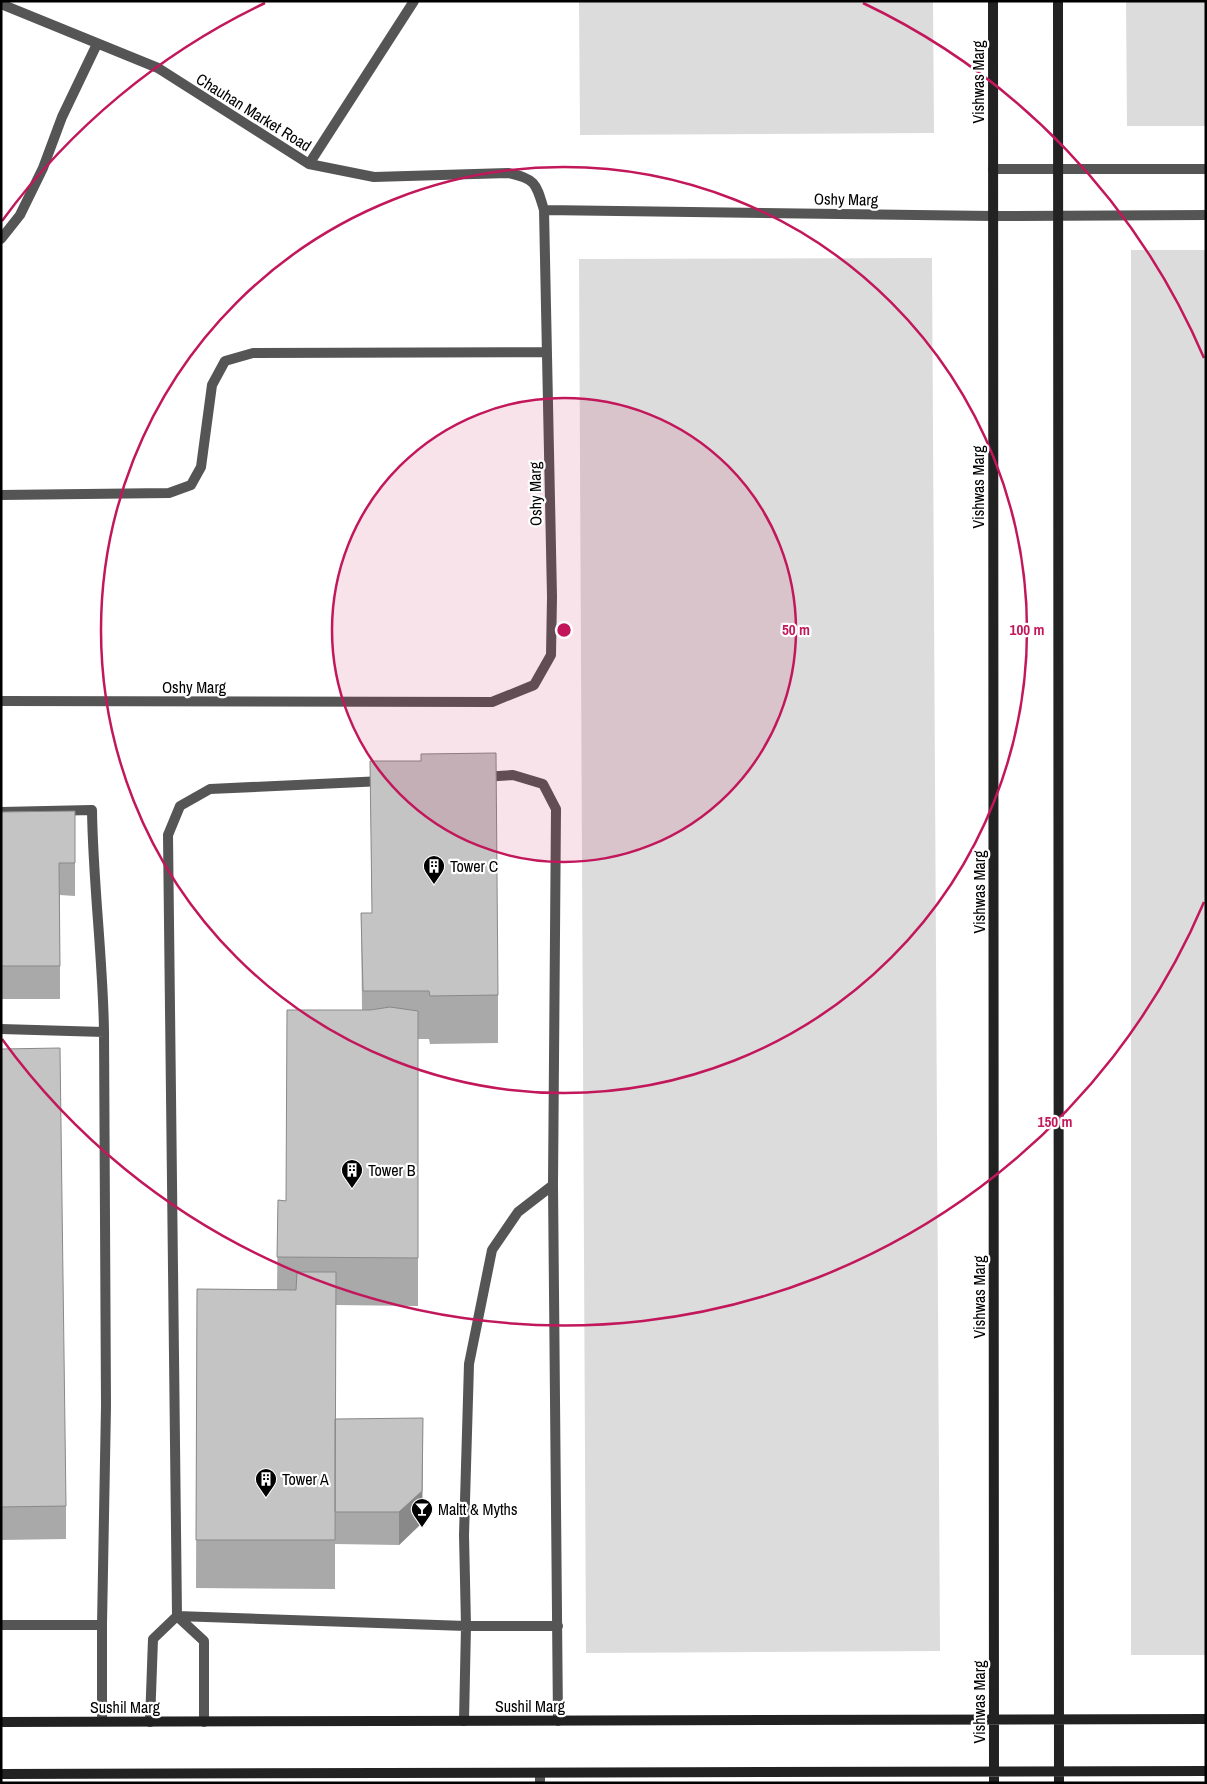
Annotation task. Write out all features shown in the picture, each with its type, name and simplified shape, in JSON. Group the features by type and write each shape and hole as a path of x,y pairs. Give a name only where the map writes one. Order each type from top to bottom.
{"street":[{"path":"309,164 414,1"},
{"name":"Vishwas Marg","path":"993,1 994,1783"},
{"path":"1058,1 1059,1783"},
{"name":"Chauhan Market Road","path":"1,4 158,68 309,164 374,178 508,173 526,177 537,186 544,210"},
{"path":"1,239 20,215 43,168 62,117 97,44"},
{"path":"993,169 1206,169"},
{"name":"Oshy Marg","path":"1,701 492,702 534,685 552,655 544,210 993,216 1206,215"},
{"path":"1,495 169,493 191,485 201,467 212,385 226,361 252,353 547,352"},
{"path":"474,777 513,776 543,784 556,809 553,1185 558,1721"},
{"path":"150,1722 153,1640 177,1616 168,835 180,806 210,789 396,781"},
{"path":"1,812 92,810 93,858 103,999 106,1142 106,1406 102,1722"},
{"path":"1,1029 104,1032"},
{"path":"464,1721 466,1626 464,1535 469,1364 492,1250 518,1212 553,1185"},
{"path":"177,1616 466,1626 558,1626"},
{"path":"177,1616 204,1641 204,1722"},
{"path":"1,1625 102,1626"},
{"name":"Sushil Marg","path":"1,1722 1206,1719"},
{"path":"1,1774 130,1778 540,1778 852,1772 1206,1771"},
{"path":"852,1772 860,1783"}],"shaded area":[{"path":"579,1 933,1 934,133 580,135"},
{"path":"1126,1 1206,1 1206,126 1127,126"},
{"path":"1131,250 1206,250 1206,1655 1131,1655"},
{"path":"932,258 940,1651 586,1653 579,259"}],"building":[{"name":"Tower C","path":"496,753 498,995 430,996 429,991 363,991 361,913 372,913 370,761 421,761 421,754"},
{"path":"75,811 75,863 59,863 60,966 1,966 1,812"},
{"name":"Tower B","path":"390,1007 418,1011 418,1258 277,1257 278,1200 286,1201 287,1010 370,1010"},
{"path":"60,1048 66,1506 1,1507 1,1049"},
{"name":"Tower A","path":"297,1272 336,1272 335,1540 196,1540 197,1289 296,1290"},
{"path":"423,1418 422,1491 399,1512 335,1512 335,1419"}],"place":[{"name":"Tower C","path":"434,885"},
{"name":"Tower B","path":"352,1189"},
{"name":"Tower A","path":"266,1498"},
{"name":"Maltt & Myths","path":"422,1528"}]}
